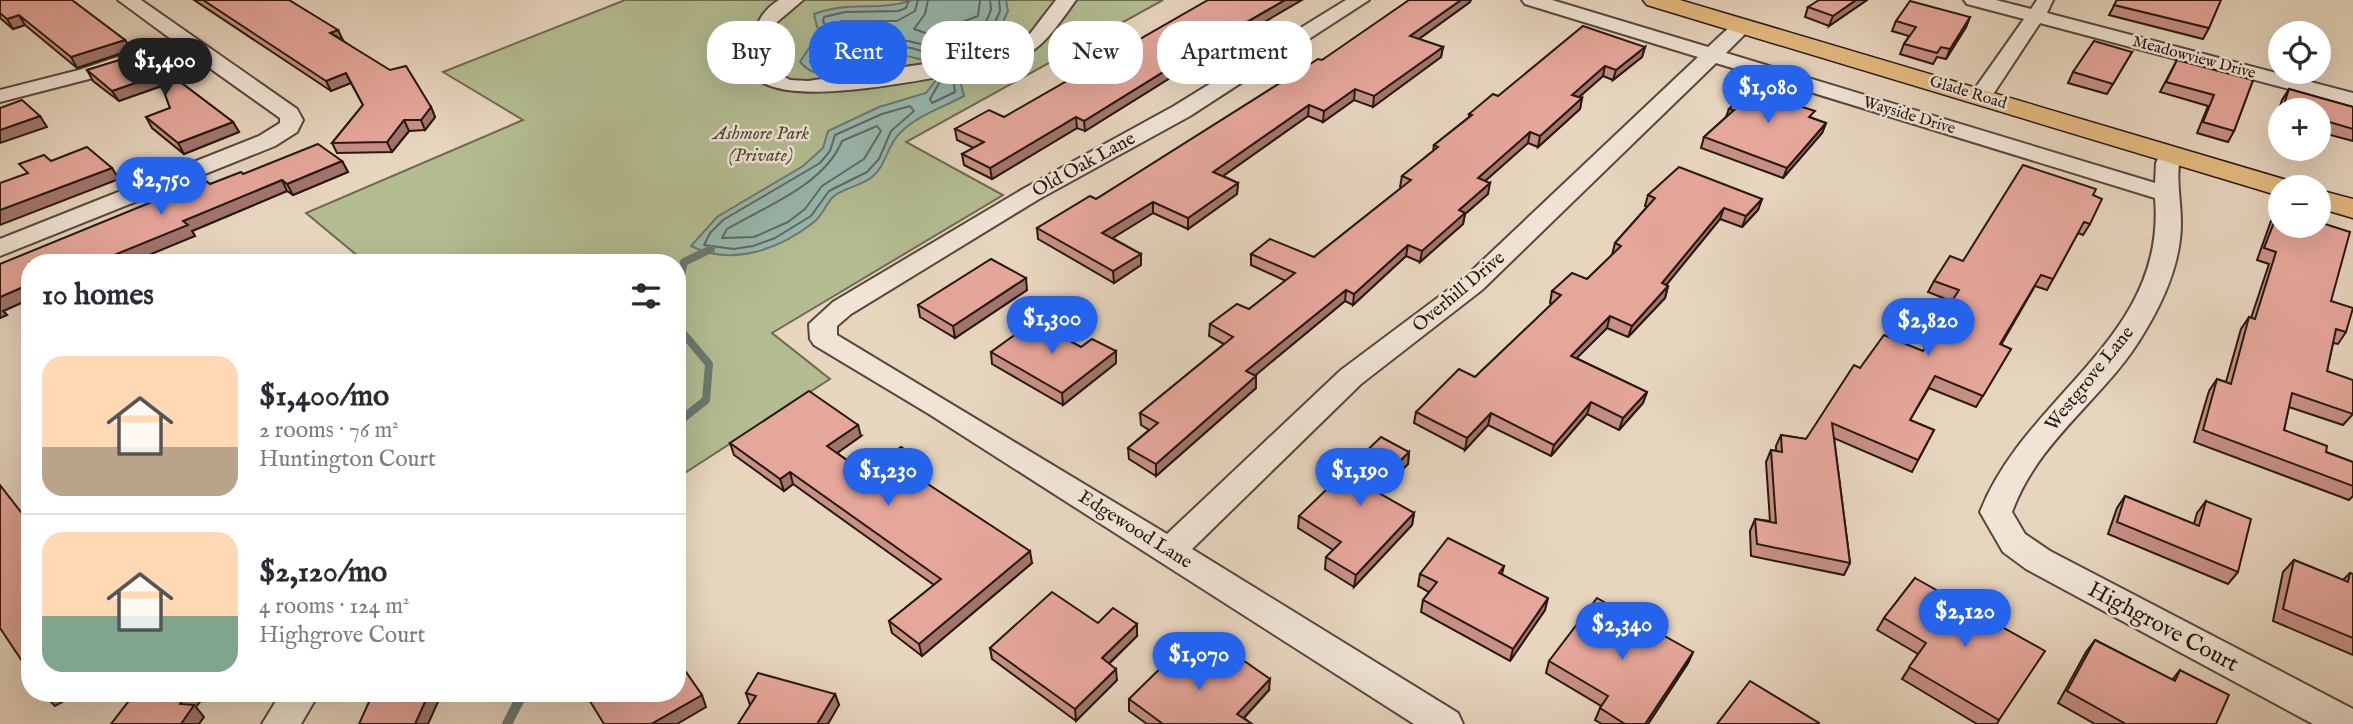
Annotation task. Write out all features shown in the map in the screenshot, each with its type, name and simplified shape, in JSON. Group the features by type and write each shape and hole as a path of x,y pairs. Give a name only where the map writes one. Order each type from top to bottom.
{"main road":[{"name":"Glade Road","path":"1655,0 2268,183"},
{"path":"2331,203 2353,209"}],"street":[{"path":"0,248 267,141 289,127 290,116 128,0"},
{"path":"793,0 775,8 763,28 763,74 776,84 797,88 825,88 1023,52 1036,44 1065,1"},
{"name":"Old Oak Lane","path":"824,339 823,324 842,308 1031,194 1182,111 1359,0"},
{"name":"Wayside Drive","path":"1532,0 2166,194"},
{"name":"Meadowview Drive","path":"1974,0 2041,8 2353,100"},
{"path":"1980,97 2041,8"},
{"name":"Overhill Drive","path":"1169,551 1351,377 1473,284 1742,26"},
{"path":"0,96 86,74 186,41"},
{"name":"Westgrove Lane","path":"1996,512 2000,496 2023,461 2131,333 2155,288 2165,256 2169,224 2165,170 2170,154"},
{"name":"Edgewood Lane","path":"824,339 939,407 1445,724"},
{"name":"Highgrove Court","path":"1996,512 2014,543 2038,560 2347,724"},
{"path":"280,724 294,702"}],"green space":[{"name":"Ashmore Park (Private)","path":"625,0 1163,0 1125,21 1048,21 1048,64 1034,71 1034,21 921,21 921,84 1011,84 906,142 1003,195 772,333 830,379 686,472 686,254 355,254 306,213 523,120 443,72"}],"water":[{"path":"912,0 1006,0 1008,11 1003,21 921,21 921,60 907,57 907,21 816,21 814,14 841,8"},
{"path":"809,48 809,70 800,62"},
{"path":"933,84 961,84 964,96 907,127 892,143 872,177 834,196 817,219 801,232 771,247 739,255 707,252 691,246 717,217 803,166 823,148 828,131 879,107 926,93"}],"building":[{"path":"0,0 72,0 125,40 71,57 19,15 7,19 0,13"},
{"path":"203,0 289,0 338,30 330,33 390,70 406,66 431,107 421,120 404,120 387,142 332,143 363,105 346,73 326,81"},
{"path":"1208,0 1285,0 1249,21 1171,21"},
{"path":"1409,0 1461,0 1410,36 1443,47 1374,96 1355,89 1324,111 1309,105 1213,172 1238,183 1188,218 1153,202 1102,233 1141,254 1113,271 1037,228 1090,196 1096,199 1278,84 1312,84 1312,63 1322,60"},
{"path":"1819,0 1856,0 1833,16 1808,7"},
{"path":"2117,0 2221,0 2209,28 2114,5"},
{"path":"1910,1 1970,17 1950,49 1941,47 1937,53 1904,44 1916,27 1896,21"},
{"path":"1583,26 1645,47 1616,70 1605,66 1572,95 1582,98 1540,136 1530,132 1478,178 1490,183 1459,210 1465,213 1422,251 1408,245 1354,294 1346,290 1246,371 1256,376 1156,464 1128,448 1158,423 1140,413 1233,337 1210,324 1237,304 1249,309 1295,273 1251,254 1270,239 1314,257 1411,180 1402,176 1438,147 1434,145 1472,115 1469,114 1493,94 1498,96"},
{"path":"1157,29 1157,76 1084,121 1076,117 990,168 962,154 984,142 955,129 989,110 1004,117 1062,84 1143,84 1143,37"},
{"path":"2094,41 2132,52 2113,84 2073,72"},
{"path":"142,53 233,122 178,143 146,117 170,108 158,75 112,91 87,70"},
{"path":"2177,60 2253,80 2234,131 2203,122 2214,95 2166,82"},
{"path":"1757,80 1799,94 1790,103 1815,111 1809,117 1826,123 1787,168 1704,137 1734,110 1729,109"},
{"path":"2289,89 2321,98 2286,98"},
{"path":"22,100 40,116 0,130 0,108"},
{"path":"2331,101 2353,107 2353,129 2331,123"},
{"path":"318,144 342,161 287,184 282,180 183,221 188,225 117,254 24,254 206,181 210,184 241,172 243,174"},
{"path":"87,147 112,168 0,210 0,183 28,173 19,164 44,155 51,161"},
{"path":"2023,165 2096,189 2093,195 2102,199 2090,224 2084,222 2053,279 2041,275 2000,344 2011,349 1983,396 1935,376 1910,420 1934,430 1918,460 1832,423 1850,563 1757,544 1755,519 1776,523 1771,450 1782,452 1781,435 1806,439 1854,365 1860,368 1884,335 1923,351 1950,311 1946,310 1959,290 1934,281 1950,256 1963,261"},
{"path":"1679,167 1762,199 1746,216 1724,208 1662,283 1668,286 1632,326 1610,316 1571,356 1647,392 1623,418 1591,402 1554,445 1491,413 1467,438 1416,412 1459,369 1475,377 1561,295 1552,291 1572,273 1587,279 1621,246 1615,243 1655,198 1648,195"},
{"path":"2331,226 2350,232 2331,301 2353,308 2346,332 2336,329 2327,371 2353,380 2353,414 2292,393 2284,430 2327,446 2326,452 2353,462 2353,486 2203,430 2217,379 2231,384 2249,317 2255,319 2276,252 2264,248 2268,238 2331,238"},
{"path":"21,255 21,288 0,297 0,264"},
{"path":"991,259 1026,278 953,326 918,305"},
{"path":"1034,321 1081,347 1092,339 1116,351 1062,393 991,352"},
{"path":"809,391 858,425 827,446 865,473 901,447 922,461 908,471 1030,551 919,644 889,621 941,579 790,472 780,479 730,443"},
{"path":"1381,437 1409,452 1372,489 1414,513 1356,575 1326,557 1341,542 1299,516"},
{"path":"0,485 21,512 21,660 0,628"},
{"path":"2125,496 2199,526 2206,501 2251,519 2238,572 2117,522"},
{"path":"1448,538 1504,566 1499,573 1548,598 1513,649 1423,600 1437,582 1420,574"},
{"path":"2294,560 2348,582 2350,573 2353,574 2353,638 2283,609"},
{"path":"1915,578 2045,651 1999,720 1909,667 1926,643 1884,618"},
{"path":"1052,592 1098,623 1113,608 1137,624 1102,658 1116,669 1075,709 990,648"},
{"path":"1597,598 1693,652 1645,724 1625,724 1600,708 1608,696 1549,661"},
{"path":"2095,640 2175,681 2180,670 2229,695 2216,724 2126,724 2067,691"},
{"path":"1183,646 1224,675 1240,658 1270,679 1237,714 1252,724 1163,724 1129,699"},
{"path":"686,672 702,695 651,724 604,724 591,702 686,702"},
{"path":"758,673 835,694 817,724 738,724 756,696 746,693"},
{"path":"1750,681 1819,723 1717,724"},
{"path":"128,702 181,702 180,704 194,705 181,724 111,724"},
{"path":"369,702 425,702 415,724 359,724"}],"waterway":[{"path":"686,261 711,249"},
{"path":"686,337 709,364 706,400 686,416"},
{"path":"507,724 518,702"}]}
